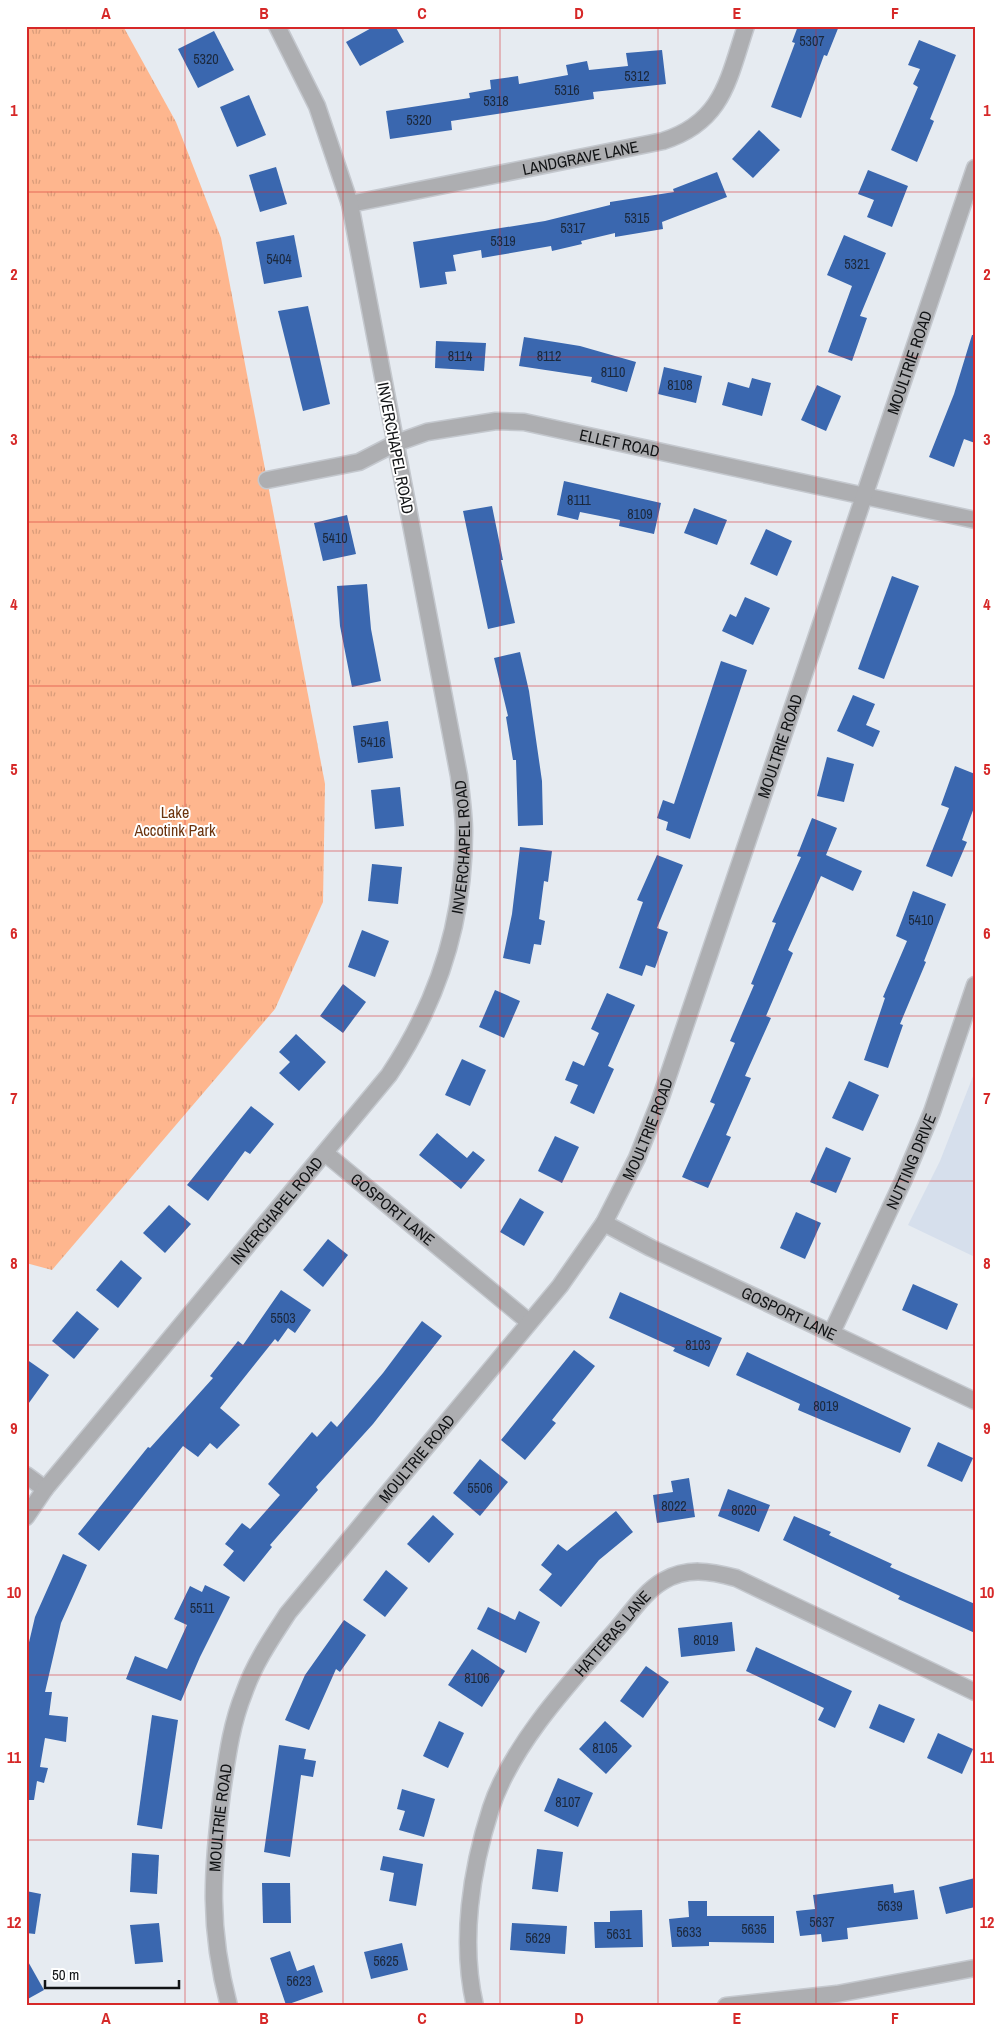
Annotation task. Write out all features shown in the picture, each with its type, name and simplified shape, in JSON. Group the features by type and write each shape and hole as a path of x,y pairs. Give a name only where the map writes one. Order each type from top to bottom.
{"street":[{"name":"INVERCHAPEL ROAD","path":"26,1518 45,1489 389,1075 419,1027 447,958 456,921 462,884 464,831 459,776 350,204 317,106 277,26"},
{"name":"LANDGRAVE LANE","path":"350,204 663,141 681,135 702,121 721,95 746,26"},
{"name":"MOULTRIE ROAD","path":"229,2006 219,1968 214,1934 212,1896 215,1846 234,1723 254,1669 288,1614 560,1286 604,1223 637,1158 659,1103 975,168"},
{"name":"ELLET ROAD","path":"267,480 359,462 396,443 427,432 496,421 524,422 975,520"},
{"name":"NUTTING DRIVE","path":"832,1332 903,1181 928,1122 975,985"},
{"name":"GOSPORT LANE","path":"325,1154 529,1322"},
{"name":"GOSPORT LANE","path":"604,1223 651,1248 975,1401"},
{"path":"26,1475 45,1489"},
{"name":"HATTERAS LANE","path":"475,2006 469,1970 470,1921 482,1840 501,1784 531,1732 609,1638 650,1591 662,1581 691,1572 712,1572 736,1578 975,1692"},
{"path":"726,2006 837,1994 975,1968"}],"shaded area":[{"path":"975,1071 975,1257 908,1225 940,1161"}],"green space":[{"name":"Lake Accotink Park","path":"26,26 123,26 176,122 221,238 325,784 323,902 275,1009 52,1270 26,1263"}],"building":[{"path":"375,26 395,26 404,42 360,66 346,42"},
{"path":"798,26 839,26 827,56 824,55 801,118 771,107 795,43 792,42"},
{"path":"214,31 234,70 198,88 178,49"},
{"path":"919,40 956,55 930,119 934,121 917,162 891,150 918,87 913,84 920,69 908,65"},
{"path":"662,50 666,84 593,92 594,99 451,121 452,130 390,139 386,111 470,98 469,93 491,89 490,80 518,76 519,84 568,75 566,65 587,61 589,70 628,66 626,53"},
{"path":"249,95 266,135 237,147 220,107"},
{"path":"759,130 780,150 753,178 732,159"},
{"path":"276,167 287,204 260,212 249,175"},
{"path":"868,170 908,186 892,227 867,217 874,200 858,194"},
{"path":"717,172 727,197 662,222 663,229 615,237 615,233 581,241 582,244 552,251 551,246 482,258 481,250 453,255 456,271 445,272 447,284 420,288 413,242 545,221 610,205 610,202 674,192 673,189"},
{"path":"294,235 302,277 264,284 256,242"},
{"path":"844,235 886,253 860,316 867,318 852,361 828,352 852,286 827,275"},
{"path":"308,306 330,404 303,411 278,311"},
{"path":"972,335 975,335 975,443 964,439 954,467 929,457 954,394"},
{"path":"524,337 580,346 636,362 627,392 591,382 592,377 519,366"},
{"path":"436,341 486,343 484,371 435,368"},
{"path":"664,367 702,376 696,403 658,394"},
{"path":"752,378 771,383 762,416 722,405 728,382 749,388"},
{"path":"817,385 841,396 826,431 801,420"},
{"path":"564,481 661,503 654,534 619,526 620,520 580,512 578,520 557,515"},
{"path":"492,506 503,560 501,560 515,623 488,629 463,511"},
{"path":"694,508 727,520 717,545 684,533"},
{"path":"347,515 356,554 323,561 314,523"},
{"path":"766,529 792,541 777,576 750,564"},
{"path":"892,576 919,586 884,679 858,669"},
{"path":"367,584 371,629 381,681 352,687 340,626 337,586"},
{"path":"745,597 770,608 753,645 722,631 730,614 736,617"},
{"path":"520,652 529,691 542,781 543,825 518,826 516,760 513,760 506,717 508,716 494,658"},
{"path":"721,661 747,670 690,839 666,830 668,822 657,818 663,800 674,804"},
{"path":"853,695 875,704 866,725 880,731 873,747 837,731"},
{"path":"388,721 393,758 358,763 353,726"},
{"path":"827,757 854,764 844,802 817,796"},
{"path":"955,766 975,774 975,805 962,840 967,842 952,877 926,866 949,808 941,805"},
{"path":"400,787 404,826 375,829 371,790"},
{"path":"812,818 837,828 826,855 862,871 853,891 821,876 788,950 793,953 766,1016 771,1018 745,1076 751,1078 726,1135 731,1137 708,1188 682,1177 715,1104 710,1102 735,1043 730,1041 754,985 751,984 776,923 772,922 801,857 797,856"},
{"path":"520,847 552,851 548,882 544,881 539,919 545,921 541,945 534,944 530,964 503,958 512,914"},
{"path":"657,855 683,865 657,928 668,932 655,968 646,965 642,976 619,968 643,902 637,900"},
{"path":"372,864 402,867 398,904 368,901"},
{"path":"913,891 946,904 924,961 926,962 900,1024 903,1025 888,1068 864,1060 885,998 883,997 907,941 896,936"},
{"path":"362,930 389,941 375,977 348,967"},
{"path":"343,984 366,1002 343,1033 320,1016"},
{"path":"495,990 520,1001 504,1038 479,1027"},
{"path":"607,993 635,1005 608,1066 614,1069 594,1114 570,1103 578,1085 565,1080 573,1061 584,1066 599,1033 591,1029"},
{"path":"296,1034 326,1062 299,1091 279,1073 290,1062 279,1052"},
{"path":"462,1059 486,1070 470,1106 445,1095"},
{"path":"849,1081 879,1095 863,1131 832,1118"},
{"path":"251,1106 274,1124 250,1154 245,1151 208,1201 187,1185"},
{"path":"437,1133 467,1158 473,1151 485,1160 461,1189 419,1155"},
{"path":"555,1136 579,1147 562,1183 538,1171"},
{"path":"826,1147 851,1158 836,1193 810,1182"},
{"path":"520,1198 544,1212 524,1246 500,1232"},
{"path":"169,1205 191,1224 165,1253 143,1233"},
{"path":"796,1212 821,1223 805,1259 780,1248"},
{"path":"328,1239 348,1255 323,1287 303,1270"},
{"path":"121,1260 142,1278 118,1308 96,1290"},
{"path":"913,1284 958,1304 947,1330 902,1310"},
{"path":"281,1290 311,1310 295,1333 288,1328 278,1342 275,1339 220,1408 240,1425 217,1449 210,1443 198,1457 183,1446 99,1551 78,1534 148,1447 150,1448 213,1378 210,1376 238,1341 243,1345"},
{"path":"620,1292 722,1338 709,1367 673,1351 675,1348 609,1318"},
{"path":"77,1311 99,1329 74,1359 52,1341"},
{"path":"422,1321 442,1336 373,1424 316,1487 318,1490 270,1545 272,1547 244,1582 223,1565 234,1551 225,1544 242,1523 250,1529 280,1495 268,1484 312,1432 317,1437 331,1421 337,1427 383,1373"},
{"path":"574,1350 595,1366 552,1420 556,1423 525,1460 501,1440"},
{"path":"747,1352 911,1428 900,1453 798,1410 800,1404 736,1375"},
{"path":"26,1359 49,1375 26,1407"},
{"path":"938,1442 973,1458 962,1482 927,1466"},
{"path":"480,1459 508,1482 480,1516 453,1493"},
{"path":"689,1478 695,1517 657,1523 653,1495 673,1492 671,1481"},
{"path":"728,1489 770,1505 759,1532 718,1516"},
{"path":"616,1511 633,1532 599,1560 561,1607 539,1590 552,1574 541,1565 558,1544 567,1551"},
{"path":"433,1515 454,1534 429,1563 407,1544"},
{"path":"794,1516 831,1532 829,1535 892,1564 890,1567 975,1604 975,1633 898,1599 900,1596 783,1540"},
{"path":"63,1554 87,1565 61,1623 45,1692 52,1692 49,1715 68,1717 66,1742 45,1738 40,1767 48,1768 44,1783 37,1781 34,1800 26,1800 26,1655 35,1617"},
{"path":"386,1570 408,1588 385,1617 363,1600"},
{"path":"205,1585 230,1597 200,1657 181,1701 126,1679 135,1656 167,1669 187,1625 174,1619 190,1586 202,1592"},
{"path":"488,1607 515,1620 519,1611 540,1622 526,1653 477,1629"},
{"path":"344,1620 366,1635 340,1672 336,1669 309,1730 285,1720 305,1675"},
{"path":"732,1622 735,1651 681,1657 678,1628"},
{"path":"756,1647 852,1691 835,1728 818,1720 824,1708 746,1671"},
{"path":"472,1649 505,1671 482,1707 448,1685"},
{"path":"646,1666 669,1682 643,1718 620,1701"},
{"path":"879,1704 915,1719 904,1743 869,1728"},
{"path":"152,1715 178,1720 162,1829 137,1825"},
{"path":"439,1721 464,1733 448,1768 423,1756"},
{"path":"605,1721 632,1746 606,1774 579,1749"},
{"path":"938,1733 973,1749 962,1774 927,1758"},
{"path":"279,1745 306,1749 304,1759 316,1761 313,1777 301,1775 290,1857 264,1852"},
{"path":"558,1778 593,1793 578,1827 544,1811"},
{"path":"402,1789 435,1799 424,1837 399,1830 405,1811 397,1809"},
{"path":"537,1849 563,1852 558,1892 532,1889"},
{"path":"132,1853 159,1855 157,1894 130,1892"},
{"path":"383,1856 423,1864 416,1906 389,1901 394,1873 380,1870"},
{"path":"975,1878 975,1907 946,1914 939,1887"},
{"path":"262,1883 290,1883 291,1923 263,1923"},
{"path":"893,1884 894,1893 914,1890 918,1919 847,1928 848,1939 822,1942 821,1934 800,1936 796,1911 815,1909 813,1895"},
{"path":"26,1891 41,1894 35,1934 26,1933"},
{"path":"688,1901 707,1901 707,1916 774,1916 774,1943 709,1942 709,1946 672,1947 669,1919 689,1917"},
{"path":"642,1910 643,1947 595,1948 594,1922 610,1922 610,1911"},
{"path":"159,1923 163,1962 135,1964 130,1925"},
{"path":"512,1923 567,1926 565,1954 510,1950"},
{"path":"402,1943 408,1970 371,1979 364,1952"},
{"path":"290,1951 297,1971 314,1965 323,1992 286,2005 270,1958"},
{"path":"26,1958 44,1990 26,2000"}]}
